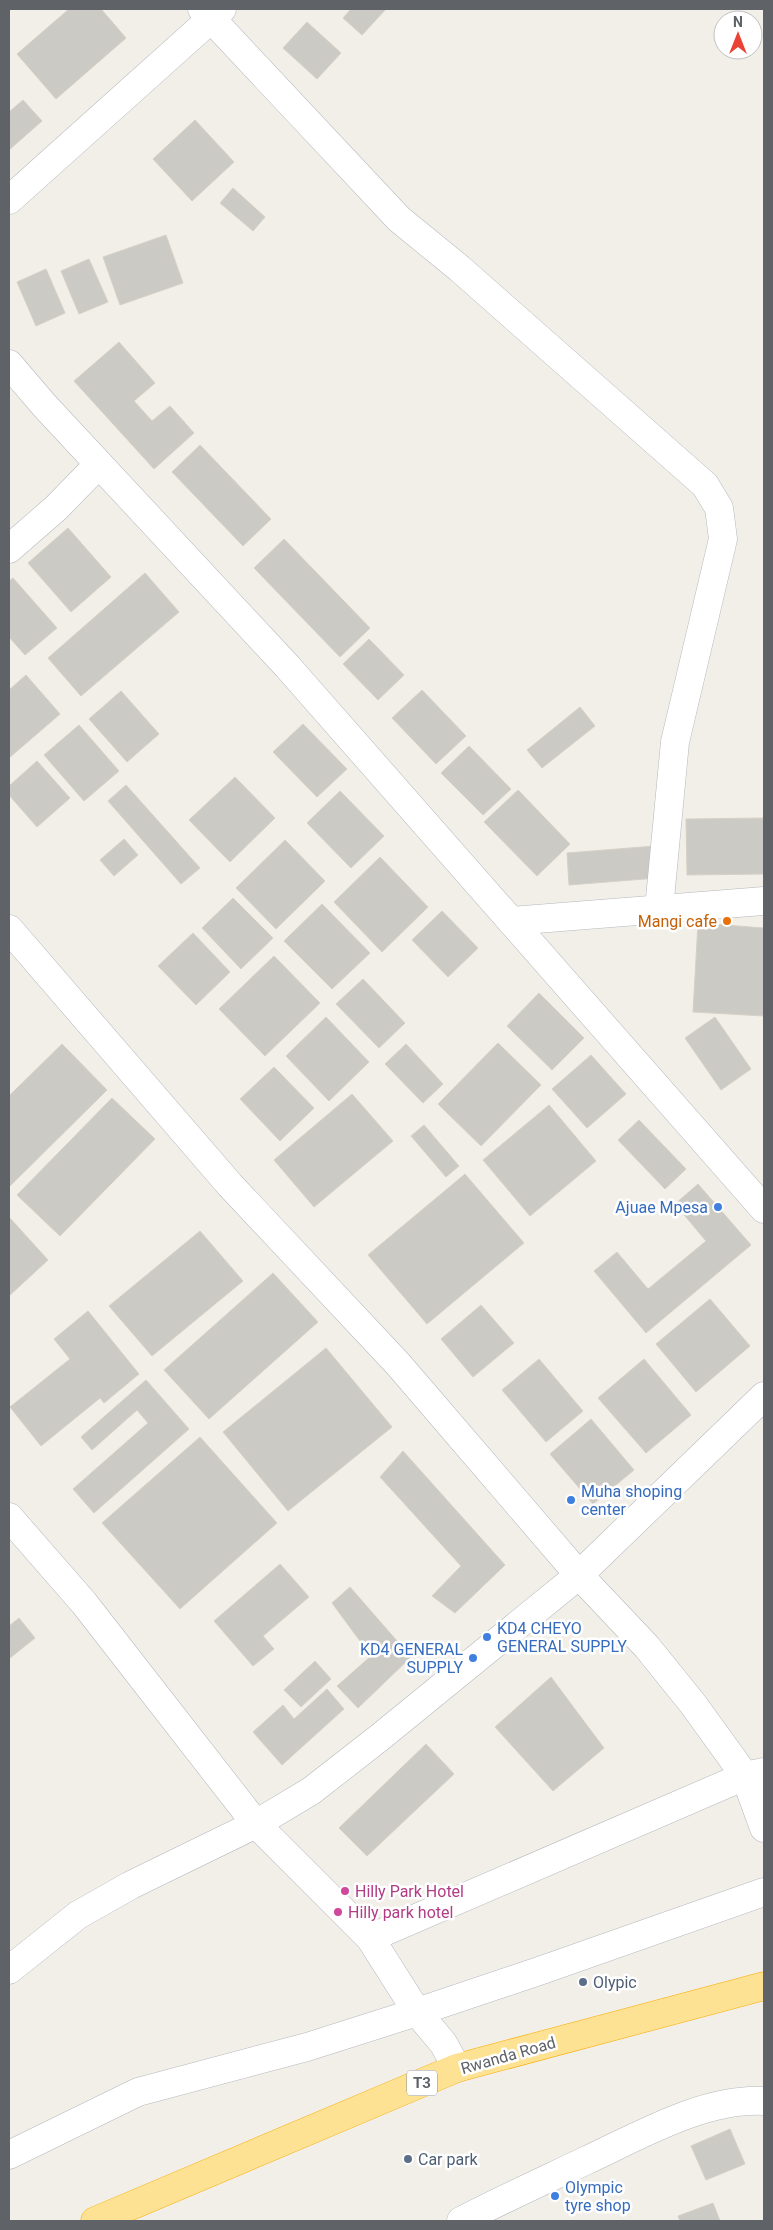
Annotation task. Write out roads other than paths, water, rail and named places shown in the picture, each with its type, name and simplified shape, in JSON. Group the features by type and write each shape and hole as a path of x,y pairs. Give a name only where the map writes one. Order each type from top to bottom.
{"highway":[{"name":"Rwanda Road","path":"95,2221 457,2068 764,1986"}],"street":[{"path":"9,200 212,12 399,219 459,268 705,485 719,508 723,539 676,742 659,909"},
{"path":"9,364 99,464 287,666 764,1209"},
{"path":"9,548 56,508 99,464"},
{"path":"511,921 764,900"},
{"path":"9,928 230,1186 398,1364 579,1575 647,1647 693,1704 755,1774 764,1828"},
{"path":"9,1970 78,1915 131,1885 256,1824 311,1791 579,1575 764,1396"},
{"path":"9,1517 84,1603 256,1824 370,1938 418,2012 443,2043 457,2068"},
{"path":"370,1938 755,1774"},
{"path":"9,2155 138,2092 308,2047 418,2012 764,1892"},
{"path":"461,2221 646,2133 712,2106 744,2100 764,2101"}],"place":[{"name":"Mangi cafe","path":"727,921"},
{"name":"Ajuae Mpesa","path":"718,1207"},
{"name":"Muha shoping center","path":"571,1500"},
{"name":"KD4 CHEYO GENERAL SUPPLY","path":"487,1637"},
{"name":"KD4 GENERAL SUPPLY","path":"473,1658"},
{"name":"Hilly Park Hotel","path":"345,1891"},
{"name":"Hilly park hotel","path":"338,1912"},
{"name":"Olypic","path":"583,1982"},
{"name":"Car park","path":"408,2159"},
{"name":"Olympic tyre shop","path":"555,2196"}]}
